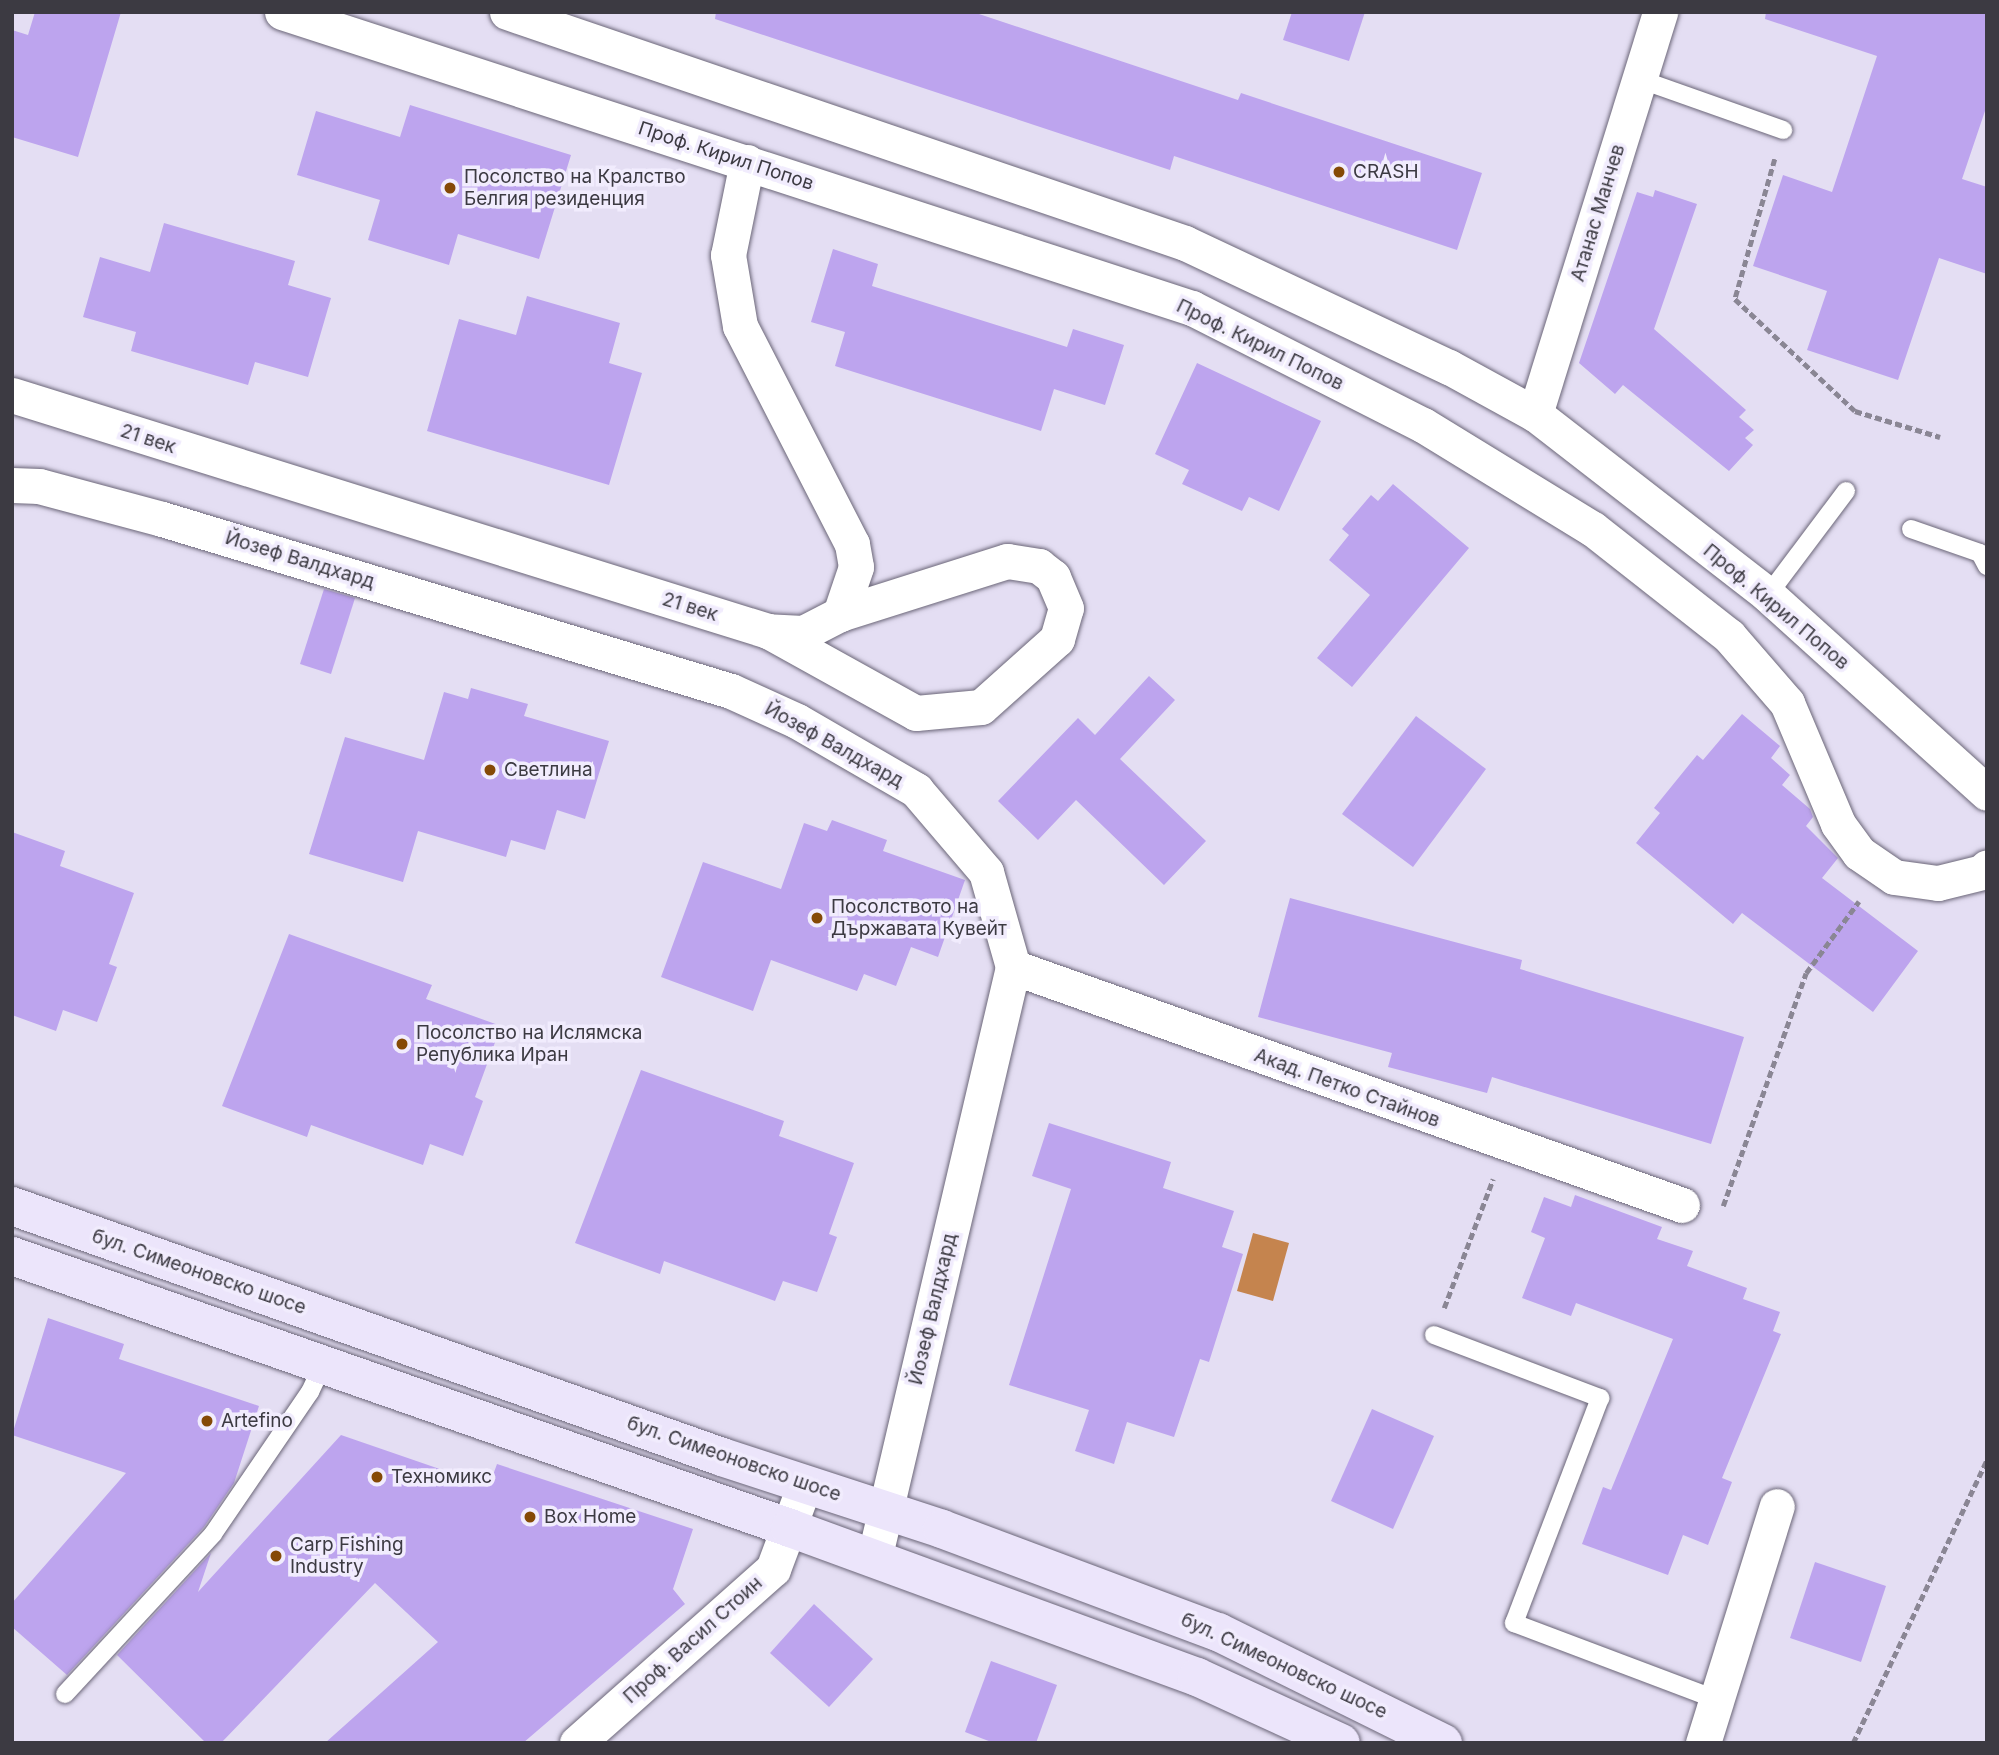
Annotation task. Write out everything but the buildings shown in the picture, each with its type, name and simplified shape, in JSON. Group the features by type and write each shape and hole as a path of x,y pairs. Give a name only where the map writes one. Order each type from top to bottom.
{"main road":[{"name":"бул. Симеоновско шосе","path":"12,1206 885,1510 1218,1632 1443,1743"},
{"path":"12,1256 790,1528 1197,1677 1341,1743"}],"street":[{"name":"Проф. Кирил Попов","path":"282,12 1192,308 1423,425 1593,529 1729,636 1787,703 1838,824 1859,853 1894,877 1938,883 1983,872 1987,867"},
{"name":"Проф. Кирил Попов","path":"507,12 1185,243 1449,367 1535,414 1768,595 1987,793"},
{"name":"Атанас Манчев","path":"1535,414 1660,12"},
{"path":"747,162 728,255 740,326 852,544 856,567 841,614"},
{"name":"21 век","path":"12,395 768,631 916,713 981,708 1056,639 1066,608 1062,591 1039,566 1007,561 841,614 803,633 768,631"},
{"name":"Йозеф Валдхард","path":"12,485 39,486 215,534 731,691 797,721 916,790 986,872 1013,967 874,1559"},
{"name":"Акад. Петко Стайнов","path":"1013,967 1682,1205"},
{"name":"Проф. Васил Стоин","path":"577,1743 773,1569 805,1484"},
{"path":"1703,1743 1777,1506"}],"lane":[{"path":"1639,79 1783,130"},
{"path":"1768,595 1846,491"},
{"path":"1911,529 1980,553 1987,566"},
{"path":"1434,1335 1600,1398 1514,1623 1718,1700"},
{"path":"65,1694 213,1534 310,1392 323,1364"}],"path":[{"path":"1783,130 1735,299 1855,411 1940,437"},
{"path":"1682,1205 1710,1212 1727,1200 1806,973 1882,869"},
{"path":"1434,1335 1490,1186"},
{"path":"1853,1743 1987,1460"}],"shaded area":[{"path":"1253,1233 1289,1243 1273,1301 1237,1291"}],"place":[{"name":"CRASH","path":"1339,172"},
{"name":"Посолство на Кралство Белгия резиденция","path":"450,188"},
{"name":"Светлина","path":"490,770"},
{"name":"Посолството на Държавата Кувейт","path":"817,918"},
{"name":"Посолство на Ислямска Република Иран","path":"402,1044"},
{"name":"Artefino","path":"207,1421"},
{"name":"Техномикс","path":"377,1477"},
{"name":"Box Home","path":"530,1517"},
{"name":"Carp Fishing Industry","path":"276,1556"}]}
